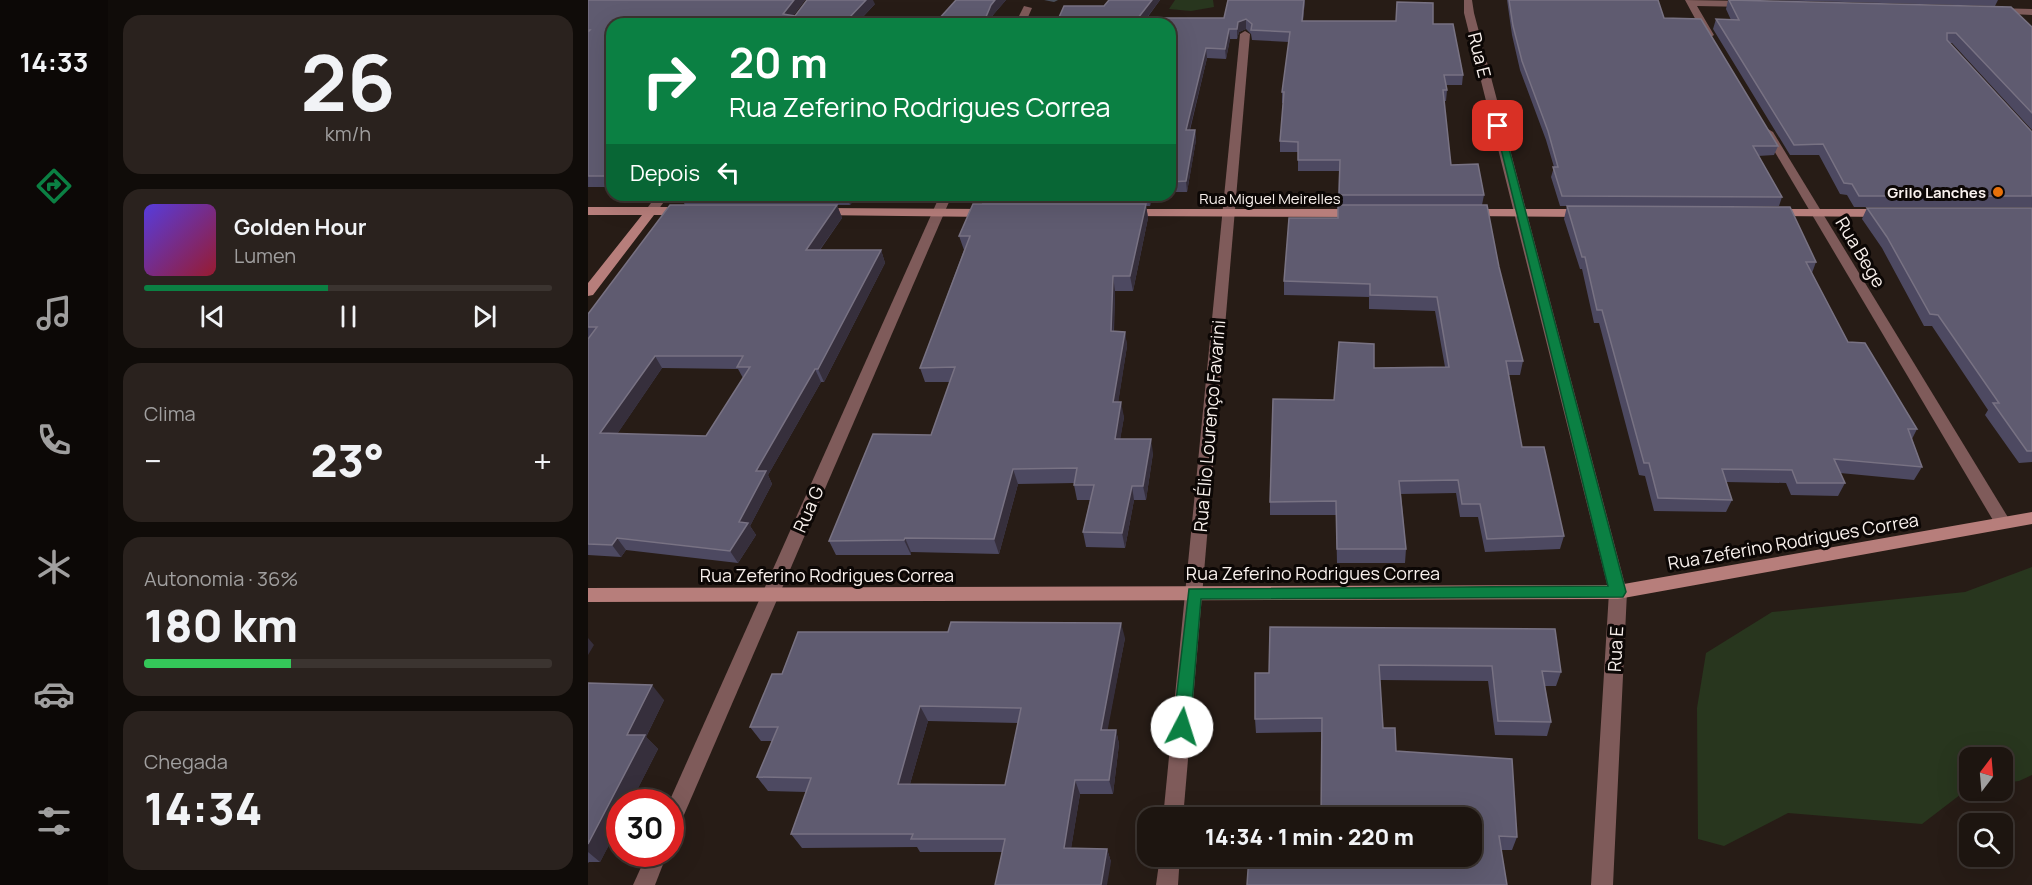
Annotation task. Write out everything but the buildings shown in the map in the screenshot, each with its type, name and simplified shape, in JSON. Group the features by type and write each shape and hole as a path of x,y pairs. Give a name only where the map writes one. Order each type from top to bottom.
{"street":[{"name":"Rua E","path":"1468,0 1469,13 1618,592 1602,885"},
{"path":"1689,1 1755,4"},
{"path":"1689,1 1714,43"},
{"path":"1023,18 1028,8"},
{"path":"1985,11 2032,12"},
{"name":"Rua Élio Lourenço Favarini","path":"1174,807 1245,34"},
{"name":"Rua Bege","path":"1763,125 2003,523"},
{"path":"588,292 658,201"},
{"name":"Rua G","path":"684,792 943,201"},
{"path":"588,211 699,211"},
{"path":"806,212 1006,213"},
{"name":"Rua Miguel Meirelles","path":"1110,213 1369,213"},
{"path":"1450,213 1603,213"},
{"path":"1757,213 1900,213"},
{"name":"Rua Zeferino Rodrigues Correa","path":"588,595 1618,592 2032,518"},
{"path":"644,885 652,867"},
{"path":"1167,885 1169,867"}],"green space":[{"path":"1175,0 1213,0 1214,7 1191,11 1169,9"},
{"path":"2032,567 2032,775 2013,782 2013,747 1959,747 1959,796 1922,824 1788,813 1724,846 1698,839 1697,708 1706,653 1772,612 1965,592"}],"waterway":[{"path":"1048,0 1054,0"}],"place":[{"name":"Grilo Lanches","path":"1998,192"}],"route":[{"path":"1182,727 1194,593 1618,592 1498,126"}]}
